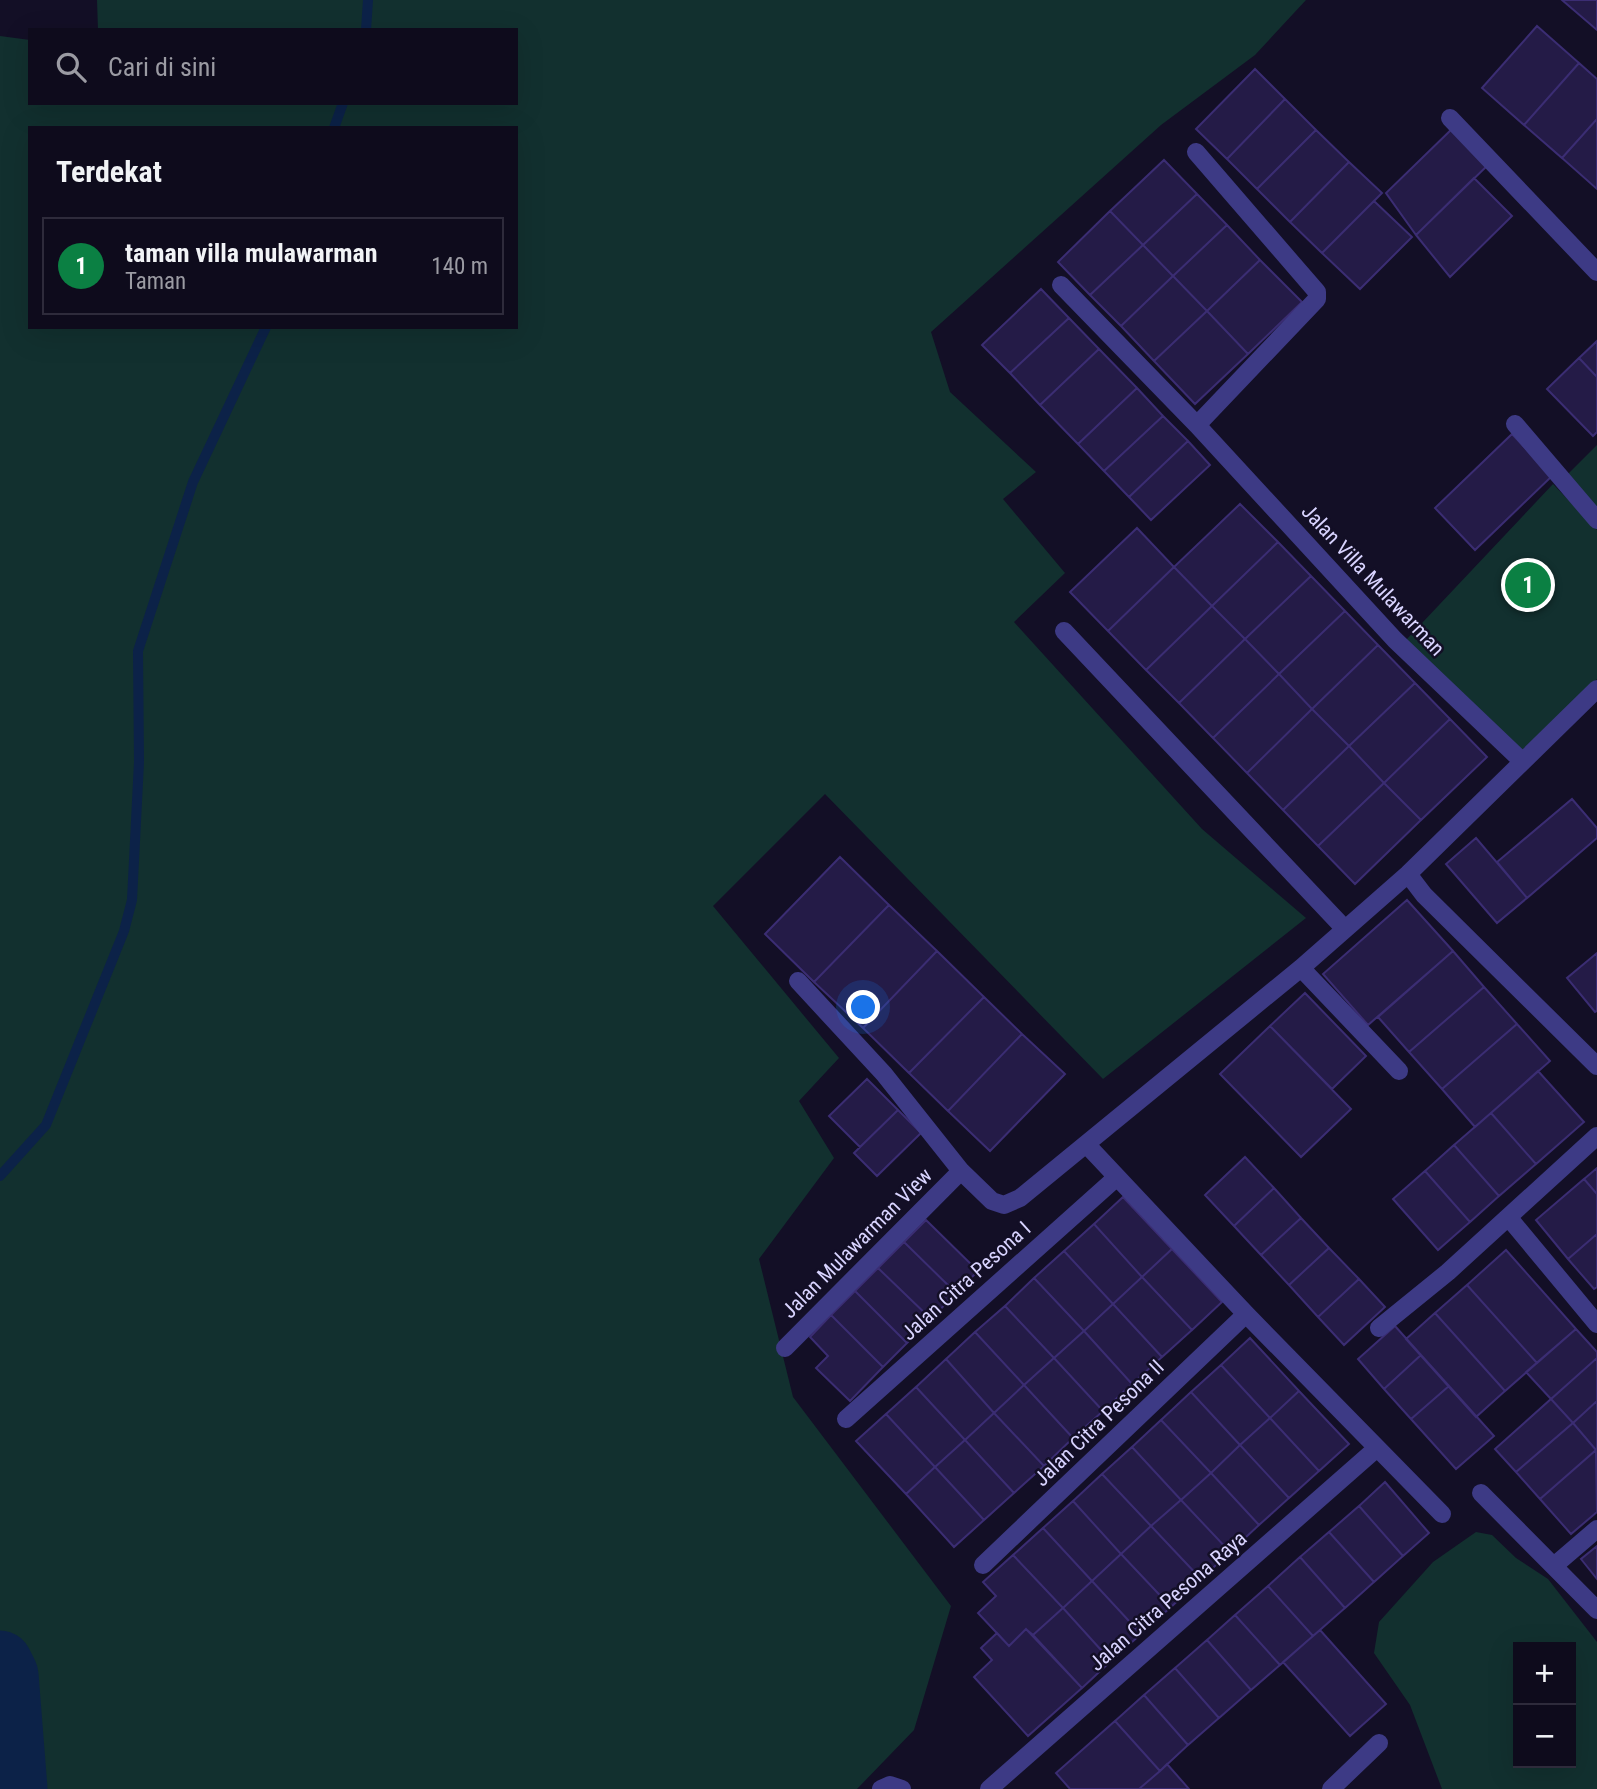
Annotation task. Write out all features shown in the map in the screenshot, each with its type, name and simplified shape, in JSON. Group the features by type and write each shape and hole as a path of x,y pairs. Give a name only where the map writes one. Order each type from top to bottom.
{"street":[{"path":"1450,118 1597,272"},
{"path":"1196,152 1317,292 1316,304 1197,425"},
{"name":"Jalan Villa Mulawarman","path":"1061,285 1197,425 1395,640 1522,761"},
{"path":"1515,424 1597,520"},
{"path":"1064,631 1344,928"},
{"path":"1441,1514 1246,1314 1087,1145 1301,968 1408,874 1597,689"},
{"path":"1408,874 1434,905 1597,1066"},
{"path":"1301,968 1399,1071"},
{"name":"Jalan Mulawarman View","path":"798,981 884,1073 961,1171 992,1201 1004,1205 1020,1198 1087,1145"},
{"path":"1379,1328 1509,1218 1597,1136"},
{"name":"Jalan Mulawarman View","path":"785,1348 961,1171"},
{"name":"Jalan Citra Pesona I","path":"846,1419 1117,1177"},
{"path":"1509,1218 1597,1324"},
{"name":"Jalan Citra Pesona II","path":"983,1565 1246,1314"},
{"name":"Jalan Citra Pesona Raya","path":"989,1789 1377,1448"},
{"path":"1481,1493 1597,1609"},
{"path":"1555,1565 1597,1529"},
{"path":"1331,1789 1380,1743"},
{"path":"881,1789 890,1785 902,1789"}],"green space":[{"path":"97,0 1306,0 1255,55 1161,125 931,332 950,392 1036,472 1003,499 1065,573 1014,622 1202,829 1306,918 1103,1079 825,794 713,906 839,1058 799,1101 834,1158 759,1259 793,1397 951,1606 914,1730 857,1789 0,1789 0,36 28,40 28,105 518,105 518,28 98,28"},
{"path":"1597,445 1597,510 1567,475"},
{"path":"1553,484 1597,530 1597,679 1521,751 1406,640"},
{"path":"1476,1532 1492,1535 1516,1558 1548,1579 1597,1642 1597,1789 1442,1789 1410,1705 1374,1653 1379,1622 1433,1562"}],"building":[{"path":"1562,0 1597,0 1597,30"},
{"path":"1537,26 1579,63 1524,125 1482,88"},
{"path":"1579,63 1597,79 1597,119 1562,158 1524,125"},
{"path":"1255,69 1285,99 1227,159 1196,129"},
{"path":"1285,99 1316,130 1257,189 1227,159"},
{"path":"1597,119 1597,189 1562,158"},
{"path":"1454,127 1490,163 1416,235 1386,193"},
{"path":"1316,130 1349,162 1290,222 1257,189"},
{"path":"1164,160 1197,194 1143,245 1110,211"},
{"path":"1349,162 1382,193 1322,253 1290,222"},
{"path":"1474,178 1512,216 1450,277 1416,235"},
{"path":"1197,194 1227,225 1173,276 1143,245"},
{"path":"1374,201 1412,237 1360,289 1322,253"},
{"path":"1110,211 1143,245 1090,295 1058,262"},
{"path":"1227,225 1260,260 1207,311 1173,276"},
{"path":"1143,245 1173,276 1121,326 1090,295"},
{"path":"1260,260 1302,302 1248,354 1207,311"},
{"path":"1173,276 1207,311 1154,361 1121,326"},
{"path":"1041,289 1069,318 1010,373 982,345"},
{"path":"1207,311 1248,354 1195,404 1154,361"},
{"path":"1069,318 1099,349 1040,405 1010,373"},
{"path":"1597,341 1597,377 1579,358"},
{"path":"1099,349 1137,388 1078,444 1040,405"},
{"path":"1579,358 1597,377 1597,432 1593,436 1547,389"},
{"path":"1137,388 1163,416 1104,471 1078,444"},
{"path":"1163,416 1188,441 1129,497 1104,471"},
{"path":"1512,434 1552,476 1475,550 1435,508"},
{"path":"1188,441 1210,465 1151,520 1129,497"},
{"path":"1240,504 1278,542 1212,606 1174,567"},
{"path":"1137,528 1174,567 1108,631 1070,592"},
{"path":"1278,542 1311,576 1245,639 1212,606"},
{"path":"1174,567 1212,606 1146,670 1108,631"},
{"path":"1311,576 1345,611 1279,674 1245,639"},
{"path":"1212,606 1245,639 1179,703 1146,670"},
{"path":"1345,611 1378,645 1312,709 1279,674"},
{"path":"1245,639 1279,674 1213,738 1179,703"},
{"path":"1378,645 1415,683 1349,746 1312,709"},
{"path":"1279,674 1312,709 1247,773 1213,738"},
{"path":"1415,683 1450,719 1384,783 1349,746"},
{"path":"1312,709 1349,746 1283,810 1247,773"},
{"path":"1450,719 1487,757 1421,820 1384,783"},
{"path":"1349,746 1384,783 1318,846 1283,810"},
{"path":"1384,783 1421,820 1355,884 1318,846"},
{"path":"1572,799 1597,828 1597,838 1527,898 1497,862"},
{"path":"1476,838 1527,898 1497,923 1446,864"},
{"path":"840,857 889,905 814,982 765,934"},
{"path":"1407,900 1453,951 1368,1025 1323,974"},
{"path":"889,905 937,951 863,1028 814,982"},
{"path":"937,951 984,997 909,1073 863,1028"},
{"path":"1453,951 1484,987 1409,1052 1378,1017"},
{"path":"1597,953 1597,1011 1595,1012 1567,978"},
{"path":"1484,987 1517,1024 1442,1089 1409,1052"},
{"path":"1305,993 1366,1056 1332,1089 1270,1026"},
{"path":"984,997 1022,1034 948,1111 909,1073"},
{"path":"1517,1024 1550,1061 1475,1127 1442,1089"},
{"path":"1270,1026 1351,1109 1301,1157 1220,1074"},
{"path":"1022,1034 1065,1074 990,1151 948,1111"},
{"path":"1538,1071 1584,1122 1536,1164 1491,1113"},
{"path":"867,1079 898,1110 860,1147 829,1116"},
{"path":"898,1110 921,1133 877,1176 854,1153"},
{"path":"1491,1113 1536,1164 1499,1196 1454,1145"},
{"path":"1454,1145 1499,1196 1470,1222 1425,1171"},
{"path":"1245,1157 1274,1188 1234,1226 1205,1195"},
{"path":"1597,1168 1597,1194 1584,1179"},
{"path":"1425,1171 1470,1222 1438,1250 1393,1199"},
{"path":"1584,1179 1597,1194 1597,1234 1568,1259 1536,1220"},
{"path":"1274,1188 1301,1218 1261,1255 1234,1226"},
{"path":"1123,1197 1172,1249 1142,1277 1094,1224"},
{"path":"1301,1218 1329,1248 1289,1285 1261,1255"},
{"path":"926,1220 978,1271 956,1293 904,1242"},
{"path":"1094,1224 1142,1277 1113,1304 1064,1251"},
{"path":"1597,1234 1597,1287 1594,1289 1568,1259"},
{"path":"904,1242 956,1293 931,1319 878,1268"},
{"path":"1329,1248 1359,1279 1318,1317 1289,1285"},
{"path":"1172,1249 1222,1302 1192,1330 1142,1277"},
{"path":"1506,1250 1576,1329 1537,1363 1467,1285"},
{"path":"1064,1251 1113,1304 1084,1331 1034,1278"},
{"path":"878,1268 931,1319 907,1343 855,1291"},
{"path":"1142,1277 1192,1330 1162,1357 1113,1304"},
{"path":"1034,1278 1084,1331 1054,1358 1005,1306"},
{"path":"1359,1279 1385,1307 1344,1345 1318,1317"},
{"path":"1467,1285 1537,1363 1505,1391 1435,1313"},
{"path":"855,1291 907,1343 883,1367 831,1315"},
{"path":"1113,1304 1162,1357 1132,1384 1084,1331"},
{"path":"1005,1306 1054,1358 1024,1385 975,1332"},
{"path":"1435,1313 1505,1391 1476,1417 1406,1339"},
{"path":"831,1315 883,1367 850,1401 816,1368 828,1356 810,1337"},
{"path":"1395,1326 1421,1355 1384,1389 1358,1359"},
{"path":"1576,1329 1597,1352 1597,1358 1551,1399 1526,1372"},
{"path":"1084,1331 1132,1384 1103,1411 1054,1358"},
{"path":"975,1332 1024,1385 994,1413 946,1359"},
{"path":"1250,1338 1299,1391 1270,1418 1221,1365"},
{"path":"1421,1355 1449,1386 1411,1419 1384,1389"},
{"path":"1054,1358 1103,1411 1073,1438 1024,1385"},
{"path":"1597,1358 1597,1401 1573,1423 1551,1399"},
{"path":"946,1359 994,1413 965,1440 916,1387"},
{"path":"1221,1365 1270,1418 1240,1445 1191,1392"},
{"path":"1024,1385 1073,1438 1044,1466 994,1413"},
{"path":"1449,1386 1494,1436 1456,1469 1411,1419"},
{"path":"916,1387 965,1440 935,1467 886,1414"},
{"path":"1299,1391 1349,1444 1319,1471 1270,1418"},
{"path":"1191,1392 1240,1445 1211,1473 1161,1420"},
{"path":"1551,1399 1573,1423 1516,1472 1495,1449"},
{"path":"1597,1401 1597,1449 1596,1450 1573,1423"},
{"path":"994,1413 1044,1466 1014,1493 965,1440"},
{"path":"886,1414 935,1467 906,1494 856,1441"},
{"path":"1270,1418 1319,1471 1289,1498 1240,1445"},
{"path":"1161,1420 1211,1473 1181,1500 1132,1447"},
{"path":"1573,1423 1596,1450 1540,1499 1516,1472"},
{"path":"965,1440 1014,1493 984,1520 935,1467"},
{"path":"1240,1445 1289,1498 1259,1525 1211,1473"},
{"path":"1132,1447 1181,1500 1151,1526 1102,1474"},
{"path":"1596,1450 1597,1512 1571,1534 1540,1499"},
{"path":"935,1467 984,1520 954,1547 906,1494"},
{"path":"1211,1473 1259,1525 1230,1552 1181,1500"},
{"path":"1102,1474 1151,1526 1121,1554 1073,1501"},
{"path":"1385,1482 1429,1533 1403,1556 1359,1506"},
{"path":"1181,1500 1230,1552 1201,1579 1151,1526"},
{"path":"1073,1501 1121,1554 1092,1581 1043,1528"},
{"path":"1359,1506 1403,1556 1374,1582 1329,1532"},
{"path":"1151,1526 1201,1579 1171,1607 1121,1554"},
{"path":"1043,1528 1092,1581 1063,1608 1013,1555"},
{"path":"1329,1532 1374,1582 1345,1608 1300,1557"},
{"path":"1597,1546 1597,1579 1581,1559"},
{"path":"1121,1554 1171,1607 1141,1634 1092,1581"},
{"path":"1013,1555 1063,1608 1033,1635 1026,1629 1009,1646 978,1613 996,1596 983,1582"},
{"path":"1300,1557 1345,1608 1313,1636 1268,1586"},
{"path":"1092,1581 1141,1634 1111,1661 1063,1608"},
{"path":"1268,1586 1313,1636 1280,1665 1235,1615"},
{"path":"1063,1608 1111,1661 1082,1688 1033,1635"},
{"path":"1235,1615 1280,1665 1251,1690 1207,1640"},
{"path":"1026,1629 1082,1688 1028,1736 974,1677 992,1660 981,1648 997,1633 1009,1646"},
{"path":"1320,1630 1386,1704 1350,1736 1283,1662"},
{"path":"1207,1640 1251,1690 1219,1718 1175,1668"},
{"path":"1175,1668 1219,1718 1188,1745 1144,1695"},
{"path":"1144,1695 1188,1745 1160,1771 1115,1721"},
{"path":"1115,1721 1160,1771 1139,1789 1070,1789 1056,1773"},
{"path":"1167,1764 1189,1789 1139,1789 1160,1771"}],"waterway":[{"path":"366,28 368,0"},
{"path":"335,126 342,105"},
{"path":"0,1176 46,1125 124,931 132,900 139,762 138,651 193,482 265,329"},
{"path":"0,1663 6,1675 15,1789"}],"place":[{"name":"taman villa mulawarman","path":"1528,585"}]}
